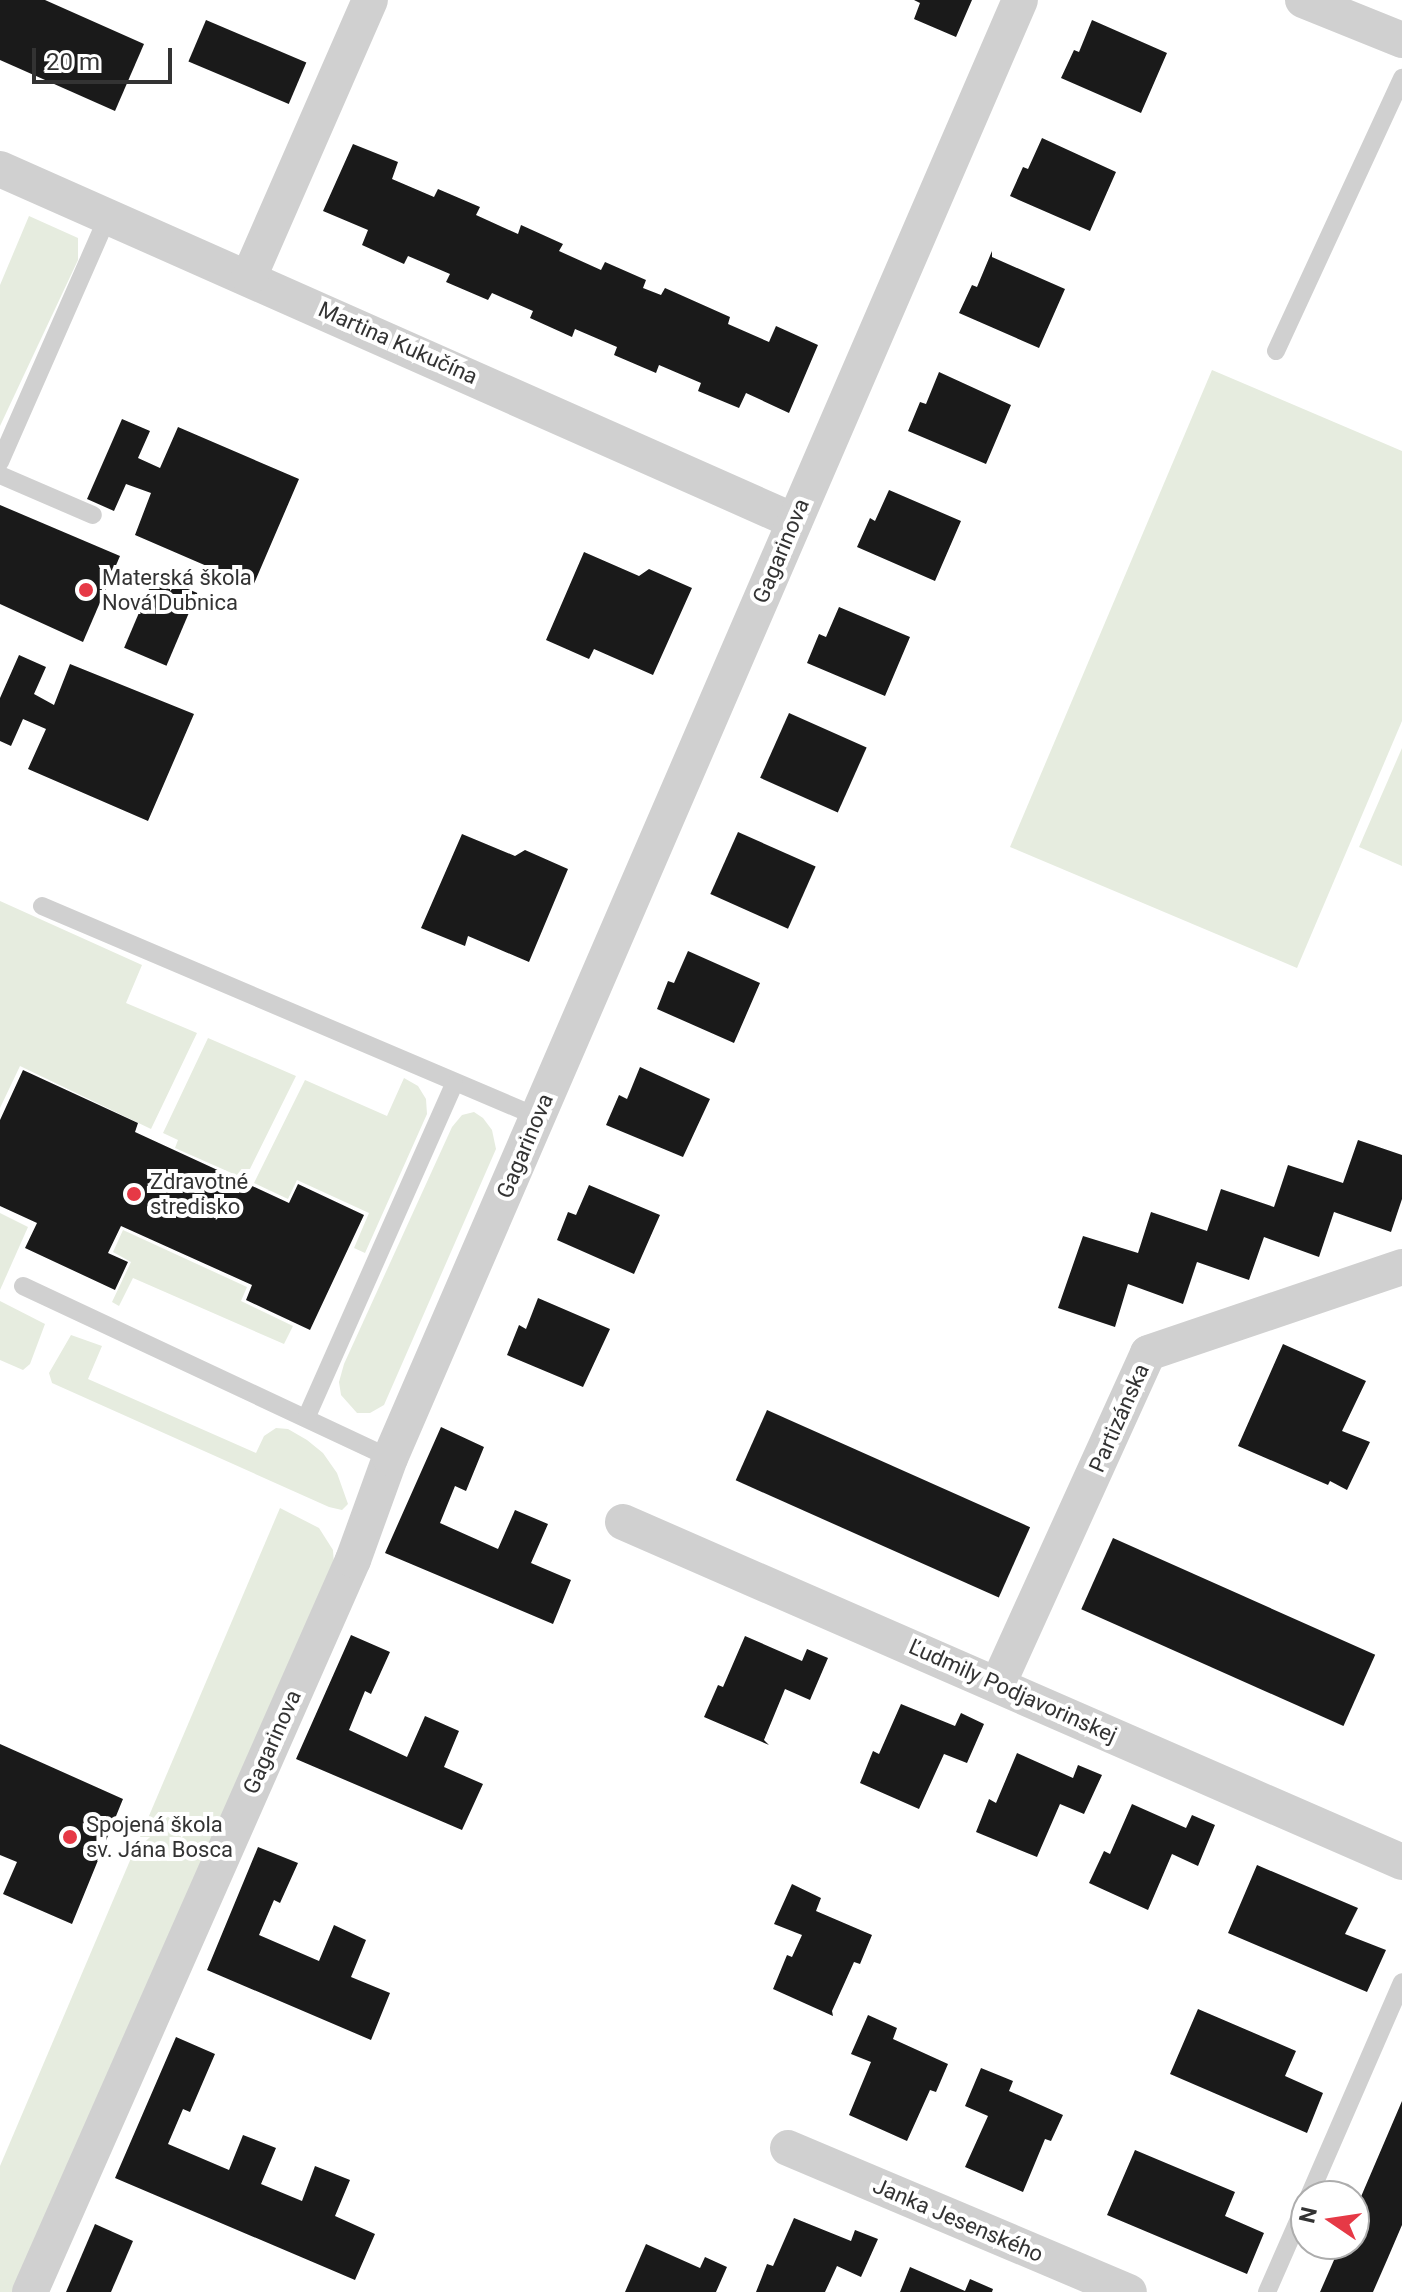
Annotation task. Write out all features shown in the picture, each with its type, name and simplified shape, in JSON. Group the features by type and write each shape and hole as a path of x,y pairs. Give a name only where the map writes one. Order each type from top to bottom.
{"street":[{"path":"249,277 370,0"},
{"name":"Gagarinova","path":"30,2292 353,1560 390,1458 1020,0"},
{"path":"1303,0 1402,40"},
{"name":"Martina Kukučína","path":"0,169 794,521"},
{"name":"Partizánska","path":"998,1684 1148,1353 1402,1267"},
{"name":"Ľudmily Podjavorinskej","path":"623,1522 1402,1862"},
{"name":"Janka Jesenského","path":"788,2148 1129,2292"}],"lane":[{"path":"1276,351 1402,78"},
{"path":"0,462 108,216"},
{"path":"0,475 93,515"},
{"path":"42,906 454,1084 538,1117"},
{"path":"307,1416 454,1084"},
{"path":"23,1286 307,1416 390,1458"},
{"path":"1316,2180 1402,1982"},
{"path":"1267,2292 1290,2240"}],"shaded area":[{"path":"29,216 78,238 78,260 0,426 0,285"},
{"path":"1212,370 1402,451 1402,721 1297,968 1010,847"},
{"path":"1402,748 1402,866 1359,847"},
{"path":"0,901 142,965 126,1003 197,1033 151,1129 20,1066 0,1108"},
{"path":"208,1038 296,1076 245,1179 175,1148 178,1140 163,1133"},
{"path":"404,1078 418,1086 426,1099 427,1114 365,1253 354,1248 369,1213 297,1180 288,1199 254,1183 305,1080 387,1116"},
{"path":"474,1112 492,1130 496,1149 384,1405 370,1413 357,1413 341,1395 339,1382 344,1364 452,1127 462,1115"},
{"path":"0,1213 28,1227 0,1290"},
{"path":"123,1230 247,1287 241,1301 293,1326 284,1344 133,1278 119,1306 112,1302 131,1262 113,1252"},
{"path":"0,1301 45,1324 30,1364 23,1370 0,1360"},
{"path":"71,1335 102,1346 88,1379 256,1453 264,1436 276,1428 288,1429 307,1440 323,1453 337,1473 348,1504 342,1510 329,1507 52,1383 49,1373"},
{"path":"280,1508 319,1528 333,1550 334,1564 17,2292 0,2292 0,2166"}],"building":[{"path":"0,0 45,0 144,44 115,111 0,60"},
{"path":"914,0 972,0 956,37 914,19 920,3"},
{"path":"206,20 306,63 289,104 188,61"},
{"path":"1092,20 1167,53 1141,113 1061,78 1074,50 1079,52"},
{"path":"1042,138 1116,172 1090,231 1010,196 1023,167 1028,169"},
{"path":"353,144 398,162 392,179 434,197 438,189 480,207 476,215 518,234 521,225 563,244 559,251 601,270 605,262 646,280 643,288 661,295 665,288 730,317 728,324 769,342 776,326 818,345 789,413 746,393 739,408 698,391 701,383 659,365 656,373 614,355 617,347 575,329 572,337 530,318 533,311 492,293 488,300 446,282 450,274 408,256 404,264 362,245 368,230 323,211"},
{"path":"992,251 992,257 1065,289 1039,348 959,313 972,285 977,287"},
{"path":"939,372 1011,405 986,464 908,431 920,402 926,404"},
{"path":"122,419 150,431 138,458 160,468 178,427 299,479 253,586 135,535 151,493 126,484 114,511 87,499"},
{"path":"889,490 961,521 935,581 857,547 870,518 875,521"},
{"path":"0,505 120,556 83,642 0,604"},
{"path":"584,552 639,576 649,569 692,588 653,675 594,649 589,659 546,640"},
{"path":"155,575 197,593 166,666 124,648"},
{"path":"839,607 910,637 885,696 807,663 819,634 826,637"},
{"path":"19,655 46,667 34,694 54,705 70,664 194,714 148,821 28,769 46,729 23,719 11,746 0,741 0,698"},
{"path":"789,713 867,748 838,812 760,778"},
{"path":"738,832 816,867 788,929 710,894"},
{"path":"462,834 515,856 525,850 568,869 529,962 468,936 465,946 421,928"},
{"path":"688,951 760,983 734,1043 657,1009 668,981 674,983"},
{"path":"640,1067 710,1099 683,1157 606,1125 619,1095 627,1099"},
{"name":"Zdravotné stredisko","path":"23,1070 138,1123 135,1132 289,1203 298,1184 364,1215 310,1330 246,1300 252,1285 121,1226 108,1253 128,1262 115,1290 25,1248 37,1223 0,1206 0,1120"},
{"path":"1358,1140 1402,1155 1402,1199 1391,1232 1334,1212 1319,1257 1264,1237 1249,1280 1197,1262 1183,1304 1128,1284 1115,1327 1058,1308 1083,1236 1138,1253 1151,1212 1207,1231 1221,1189 1274,1207 1288,1165 1343,1183"},
{"path":"589,1185 660,1215 634,1274 557,1240 568,1212 576,1215"},
{"path":"538,1298 610,1329 583,1387 507,1355 519,1325 526,1329"},
{"path":"1283,1344 1366,1381 1342,1431 1370,1442 1347,1490 1330,1481 1328,1485 1238,1446"},
{"path":"767,1410 1030,1527 999,1597 736,1480"},
{"path":"441,1427 484,1447 466,1491 455,1486 440,1523 498,1549 515,1510 548,1524 531,1563 571,1580 553,1624 385,1553"},
{"path":"1113,1538 1375,1655 1343,1726 1081,1609"},
{"path":"351,1635 390,1652 371,1694 365,1691 349,1730 407,1757 425,1716 459,1731 444,1767 483,1784 462,1830 296,1759"},
{"path":"745,1636 802,1661 807,1649 828,1658 810,1700 785,1689 764,1740 769,1745 704,1717 718,1685 723,1687"},
{"path":"901,1704 955,1726 961,1713 984,1724 967,1763 944,1754 919,1809 860,1783 873,1751 879,1754"},
{"path":"0,1744 123,1799 72,1924 3,1894 17,1862 0,1855"},
{"path":"1017,1753 1073,1778 1078,1765 1102,1775 1084,1814 1060,1804 1037,1857 976,1832 989,1799 996,1803"},
{"path":"1132,1804 1186,1828 1192,1815 1215,1825 1198,1866 1172,1854 1148,1910 1089,1883 1104,1851 1110,1854"},
{"path":"258,1847 298,1863 280,1903 274,1900 259,1935 319,1961 334,1925 366,1940 351,1977 390,1993 371,2040 207,1970"},
{"path":"1257,1865 1358,1908 1345,1934 1386,1950 1367,1992 1228,1933"},
{"path":"792,1884 821,1898 816,1911 872,1935 860,1964 854,1962 832,2011 833,2016 773,1989 787,1955 792,1957 802,1935 774,1924"},
{"path":"1198,2009 1296,2051 1285,2076 1323,2093 1307,2133 1170,2074"},
{"path":"868,2015 897,2028 893,2039 948,2064 936,2092 930,2090 907,2141 849,2115 871,2062 851,2054"},
{"path":"176,2037 215,2054 190,2112 183,2109 168,2144 229,2170 243,2135 276,2148 261,2184 302,2201 315,2166 350,2180 335,2216 375,2234 355,2280 115,2178"},
{"path":"981,2068 1013,2081 1009,2091 1063,2115 1051,2141 1045,2139 1023,2192 965,2167 988,2116 965,2106"},
{"path":"1402,2101 1402,2225 1387,2260 1373,2292 1320,2292 1334,2260 1370,2260 1368,2180"},
{"path":"1135,2150 1235,2192 1225,2216 1264,2233 1247,2274 1107,2215"},
{"path":"794,2218 851,2241 855,2230 878,2239 861,2277 837,2266 825,2292 756,2292 767,2264 773,2266"},
{"path":"95,2224 133,2241 111,2292 66,2292"},
{"path":"646,2244 700,2268 705,2257 727,2267 716,2292 625,2292"},
{"path":"910,2267 965,2291 970,2279 993,2289 992,2292 900,2292"}],"place":[{"name":"Materská škola Nová Dubnica","path":"86,590"},
{"name":"Zdravotné stredisko","path":"134,1194"},
{"name":"Spojená škola sv. Jána Bosca","path":"70,1837"}]}
